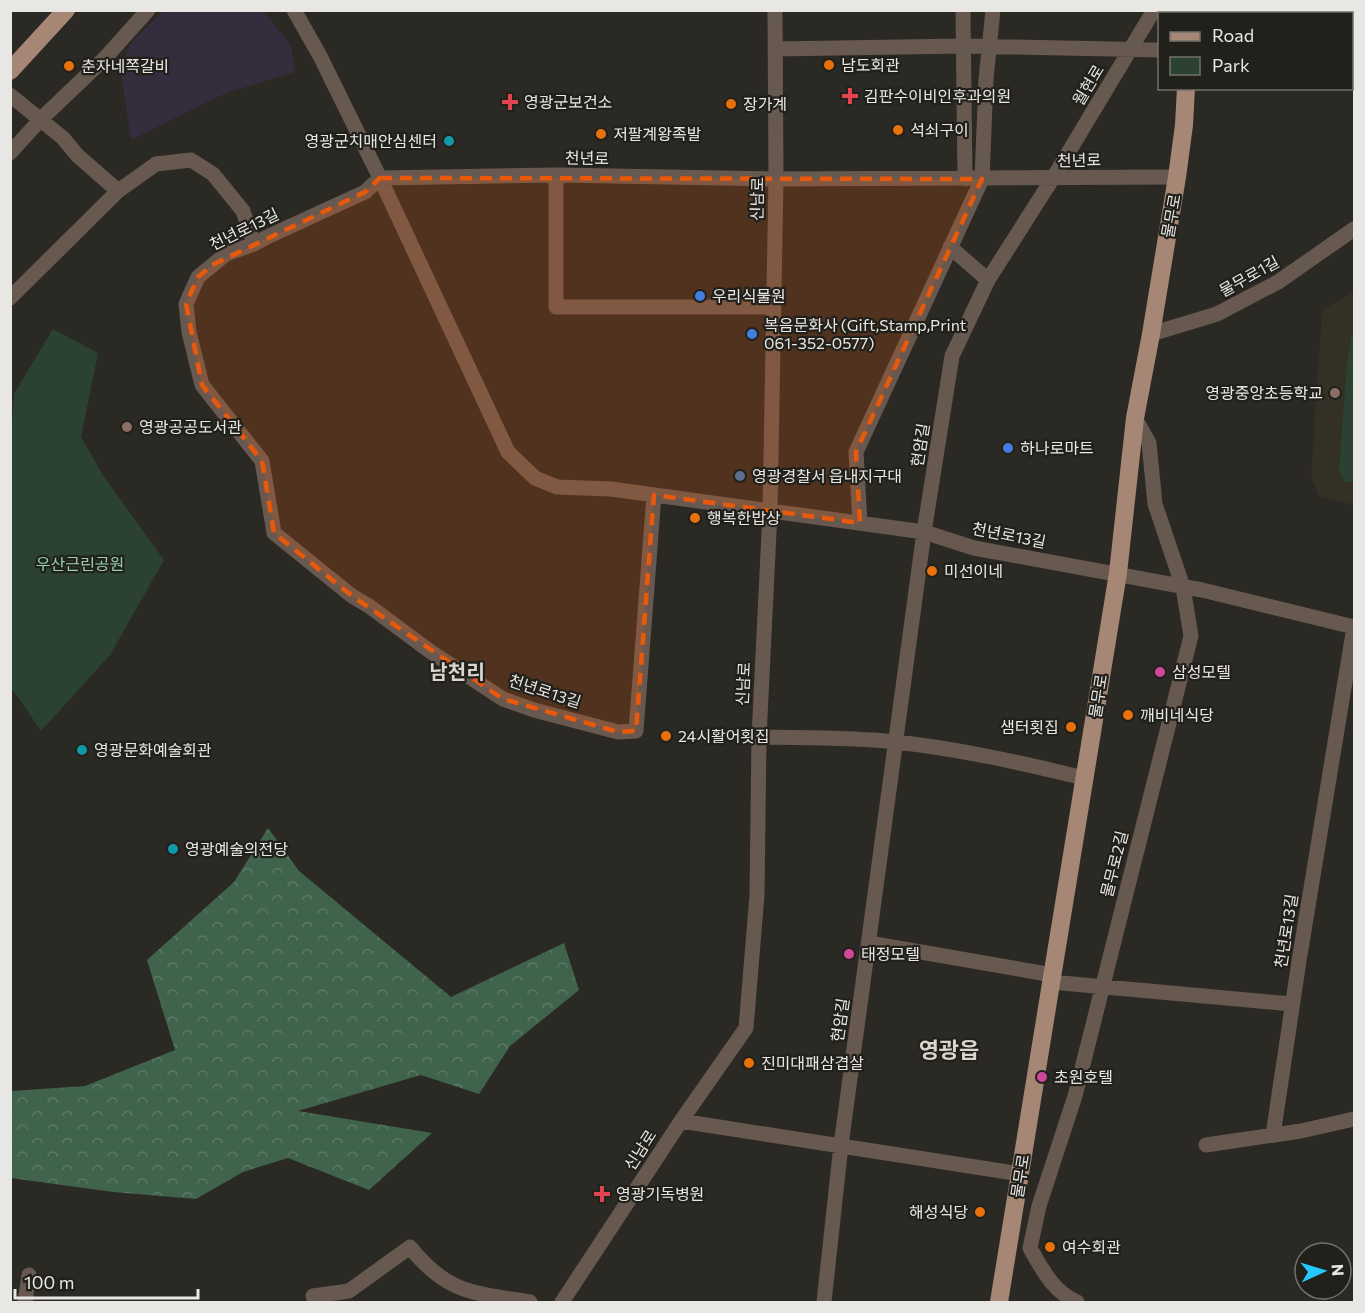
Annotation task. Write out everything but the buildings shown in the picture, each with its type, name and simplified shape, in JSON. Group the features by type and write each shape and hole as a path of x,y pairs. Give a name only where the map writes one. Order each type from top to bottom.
{"main road":[{"path":"10,71 66,10"},
{"name":"물무로","path":"1000,1296 1118,573 1135,418 1152,334 1177,177 1186,90"}],"street":[{"path":"10,153 40,120 105,58 148,10"},
{"path":"294,10 320,56 380,178"},
{"name":"신남로","path":"562,1302 681,1121 746,1028 757,895 759,737 770,512 776,179 775,10"},
{"path":"963,10 965,178"},
{"path":"860,524 856,453 982,178 993,10"},
{"name":"월현로","path":"1053,178 1154,10"},
{"path":"775,49 963,46 1158,50"},
{"path":"10,94 63,138 77,155 118,191"},
{"path":"10,298 118,191 156,164 191,160 213,174 243,211 254,244"},
{"path":"556,175 556,307 773,307"},
{"name":"천년로","path":"380,178 556,175 776,179 1177,177"},
{"name":"천년로13길","path":"654,495 636,731 618,732 534,710 503,699 430,652 352,596 274,533 262,461 202,385 189,332 186,304 198,277 226,254 254,244 365,192 380,178 508,452 535,478 557,487 610,489 654,495 770,512 924,532 974,548 1183,586 1354,627 1292,1005 1273,1136"},
{"name":"현암길","path":"824,1302 841,1145 924,532 952,356 988,280 1053,178"},
{"name":"물무로1길","path":"1152,334 1217,314 1278,282 1354,229"},
{"path":"950,247 988,280"},
{"name":"물무로2길","path":"1077,1302 1065,1297 1054,1296 1029,1248 1039,1206 1075,1096 1191,636 1183,586 1155,504 1149,443 1135,418"},
{"path":"759,737 846,738 896,742 970,752 1084,778"},
{"path":"869,943 1102,987 1292,1005"},
{"path":"1206,1145 1273,1136 1354,1119"},
{"path":"681,1121 1020,1174"},
{"path":"313,1296 336,1298 410,1247 423,1264 441,1278 467,1292 530,1302"},
{"path":"25,1302 29,1275"},
{"path":"989,1302 1000,1296"}],"highlighted area":[{"path":"380,178 982,179 856,452 860,523 654,495 636,731 618,732 503,699 352,596 274,533 262,461 202,385 186,304 198,277 212,265 365,192"}],"shaded area":[{"path":"163,11 263,11 291,45 295,72 226,93 131,140 121,73 129,45"},
{"name":"영광중앙초등학교","path":"1354,291 1354,505 1319,496 1311,477 1322,310"}],"green space":[{"name":"우산근린공원","path":"53,329 98,353 81,437 104,477 164,560 110,655 41,731 11,690 10,452 14,394"},
{"path":"1351,337 1354,337 1354,482 1345,482 1339,471"},
{"path":"268,828 299,871 451,997 564,943 579,990 510,1046 479,1094 421,1075 298,1111 432,1133 369,1190 288,1158 243,1172 196,1199 113,1192 11,1178 11,1091 85,1086 175,1050 147,960 234,882"}],"place":[{"name":"남도회관","path":"829,65"},
{"name":"춘자네쪽갈비","path":"69,66"},
{"name":"김판수이비인후과의원","path":"850,96"},
{"name":"영광군보건소","path":"510,102"},
{"name":"장가계","path":"731,104"},
{"name":"석쇠구이","path":"898,130"},
{"name":"저팔계왕족발","path":"601,134"},
{"name":"영광군치매안심센터","path":"449,141"},
{"name":"우리식물원","path":"700,296"},
{"name":"복음문화사 (Gift,Stamp,Print 061-352-0577)","path":"752,334"},
{"name":"영광중앙초등학교","path":"1335,393"},
{"name":"영광공공도서관","path":"127,427"},
{"name":"하나로마트","path":"1008,448"},
{"name":"영광경찰서 읍내지구대","path":"740,476"},
{"name":"행복한밥상","path":"695,518"},
{"name":"미선이네","path":"932,571"},
{"name":"삼성모텔","path":"1160,672"},
{"name":"깨비네식당","path":"1128,715"},
{"name":"샘터횟집","path":"1071,727"},
{"name":"24시활어횟집","path":"666,736"},
{"name":"영광문화예술회관","path":"82,750"},
{"name":"영광예술의전당","path":"173,849"},
{"name":"태정모텔","path":"849,954"},
{"name":"진미대패삼겹살","path":"749,1063"},
{"name":"초원호텔","path":"1042,1077"},
{"name":"영광기독병원","path":"602,1194"},
{"name":"해성식당","path":"980,1212"},
{"name":"여수회관","path":"1050,1247"}],"district":[{"name":"남천리","path":"457,672"},
{"name":"영광읍","path":"949,1050"}]}
